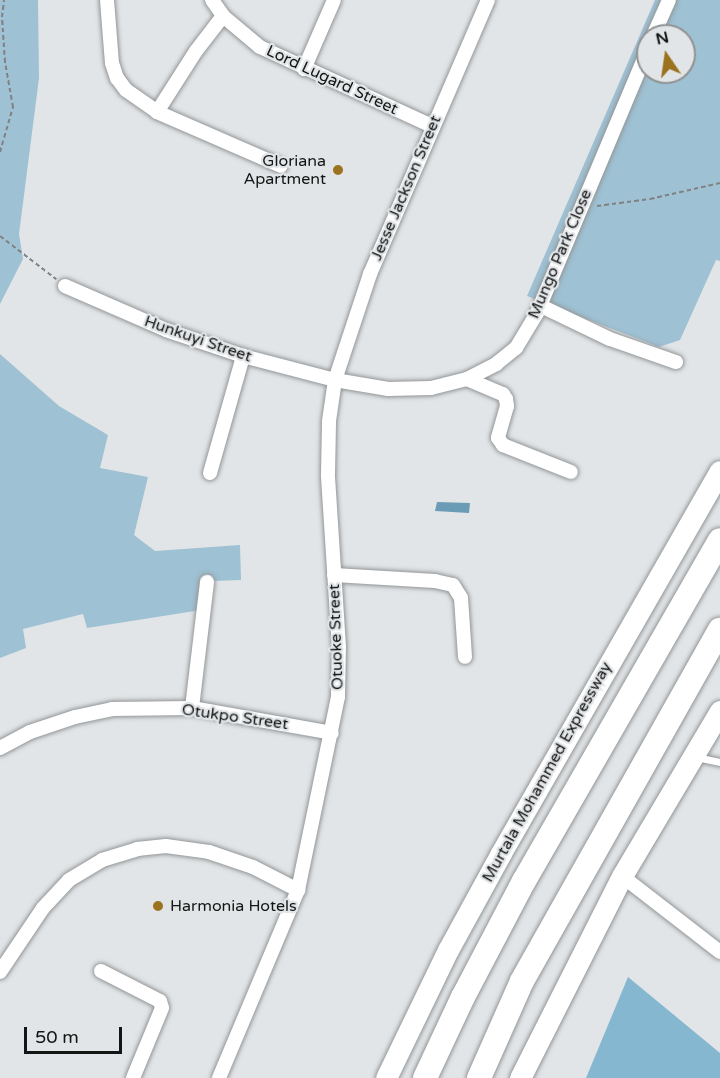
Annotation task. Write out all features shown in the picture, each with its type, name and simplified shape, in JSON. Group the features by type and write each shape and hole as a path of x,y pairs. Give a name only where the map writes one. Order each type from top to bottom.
{"highway":[{"name":"Murtala Mohammed Expressway","path":"386,1078 448,950 501,852 720,471"},
{"name":"Murtala Mohammed Expressway","path":"425,1078 524,880 720,540"},
{"path":"479,1078 522,981 720,630"},
{"path":"520,1078 622,876 695,757 720,711"}],"street":[{"path":"107,0 112,63 117,78 126,90 157,112 281,166"},
{"name":"Lord Lugard Street","path":"212,0 223,16 260,47 432,126"},
{"path":"304,69 333,0"},
{"name":"Jesse Jackson Street","path":"335,381 370,274 488,0"},
{"path":"658,24 669,0"},
{"path":"157,112 196,51 223,16"},
{"name":"Mungo Park Close","path":"335,381 388,389 431,388 467,379 496,364 516,348 541,306 636,77"},
{"name":"Hunkuyi Street","path":"65,286 166,330 243,356 335,381"},
{"path":"541,306 610,339 676,362"},
{"path":"210,473 243,356"},
{"path":"467,379 502,394 506,399 507,406 498,438 503,445 571,472"},
{"name":"Otuoke Street","path":"219,1078 298,890 338,697 339,647 328,475 329,421 335,381"},
{"path":"334,575 435,581 453,585 461,598 465,657"},
{"path":"192,708 207,582"},
{"name":"Otukpo Street","path":"0,748 30,732 75,717 112,709 192,708 332,733"},
{"path":"0,972 43,908 69,880 102,860 137,849 166,846 209,852 254,867 298,890"},
{"path":"622,876 720,952"},
{"path":"101,971 160,1002 162,1008 133,1078"}],"lane":[{"path":"695,757 720,762"}],"path":[{"path":"0,152 13,108 5,62 2,17 4,0"},
{"path":"582,203 603,207 720,183"},
{"path":"0,236 65,286"}],"shaded area":[{"path":"0,0 38,0 39,78 19,234 23,259 0,304"},
{"path":"655,0 720,0 720,261 716,260 680,340 659,347 527,296 636,44 636,84 696,84 696,24 645,24"},
{"path":"0,354 59,406 108,435 100,468 148,477 134,535 155,551 240,545 241,580 213,581 210,608 87,628 83,614 23,629 26,648 0,658"},
{"path":"437,502 470,503 469,513 435,511"},
{"path":"628,977 720,1053 720,1078 586,1078"}],"place":[{"name":"Gloriana Apartment","path":"338,170"},
{"name":"Harmonia Hotels","path":"158,906"}]}
